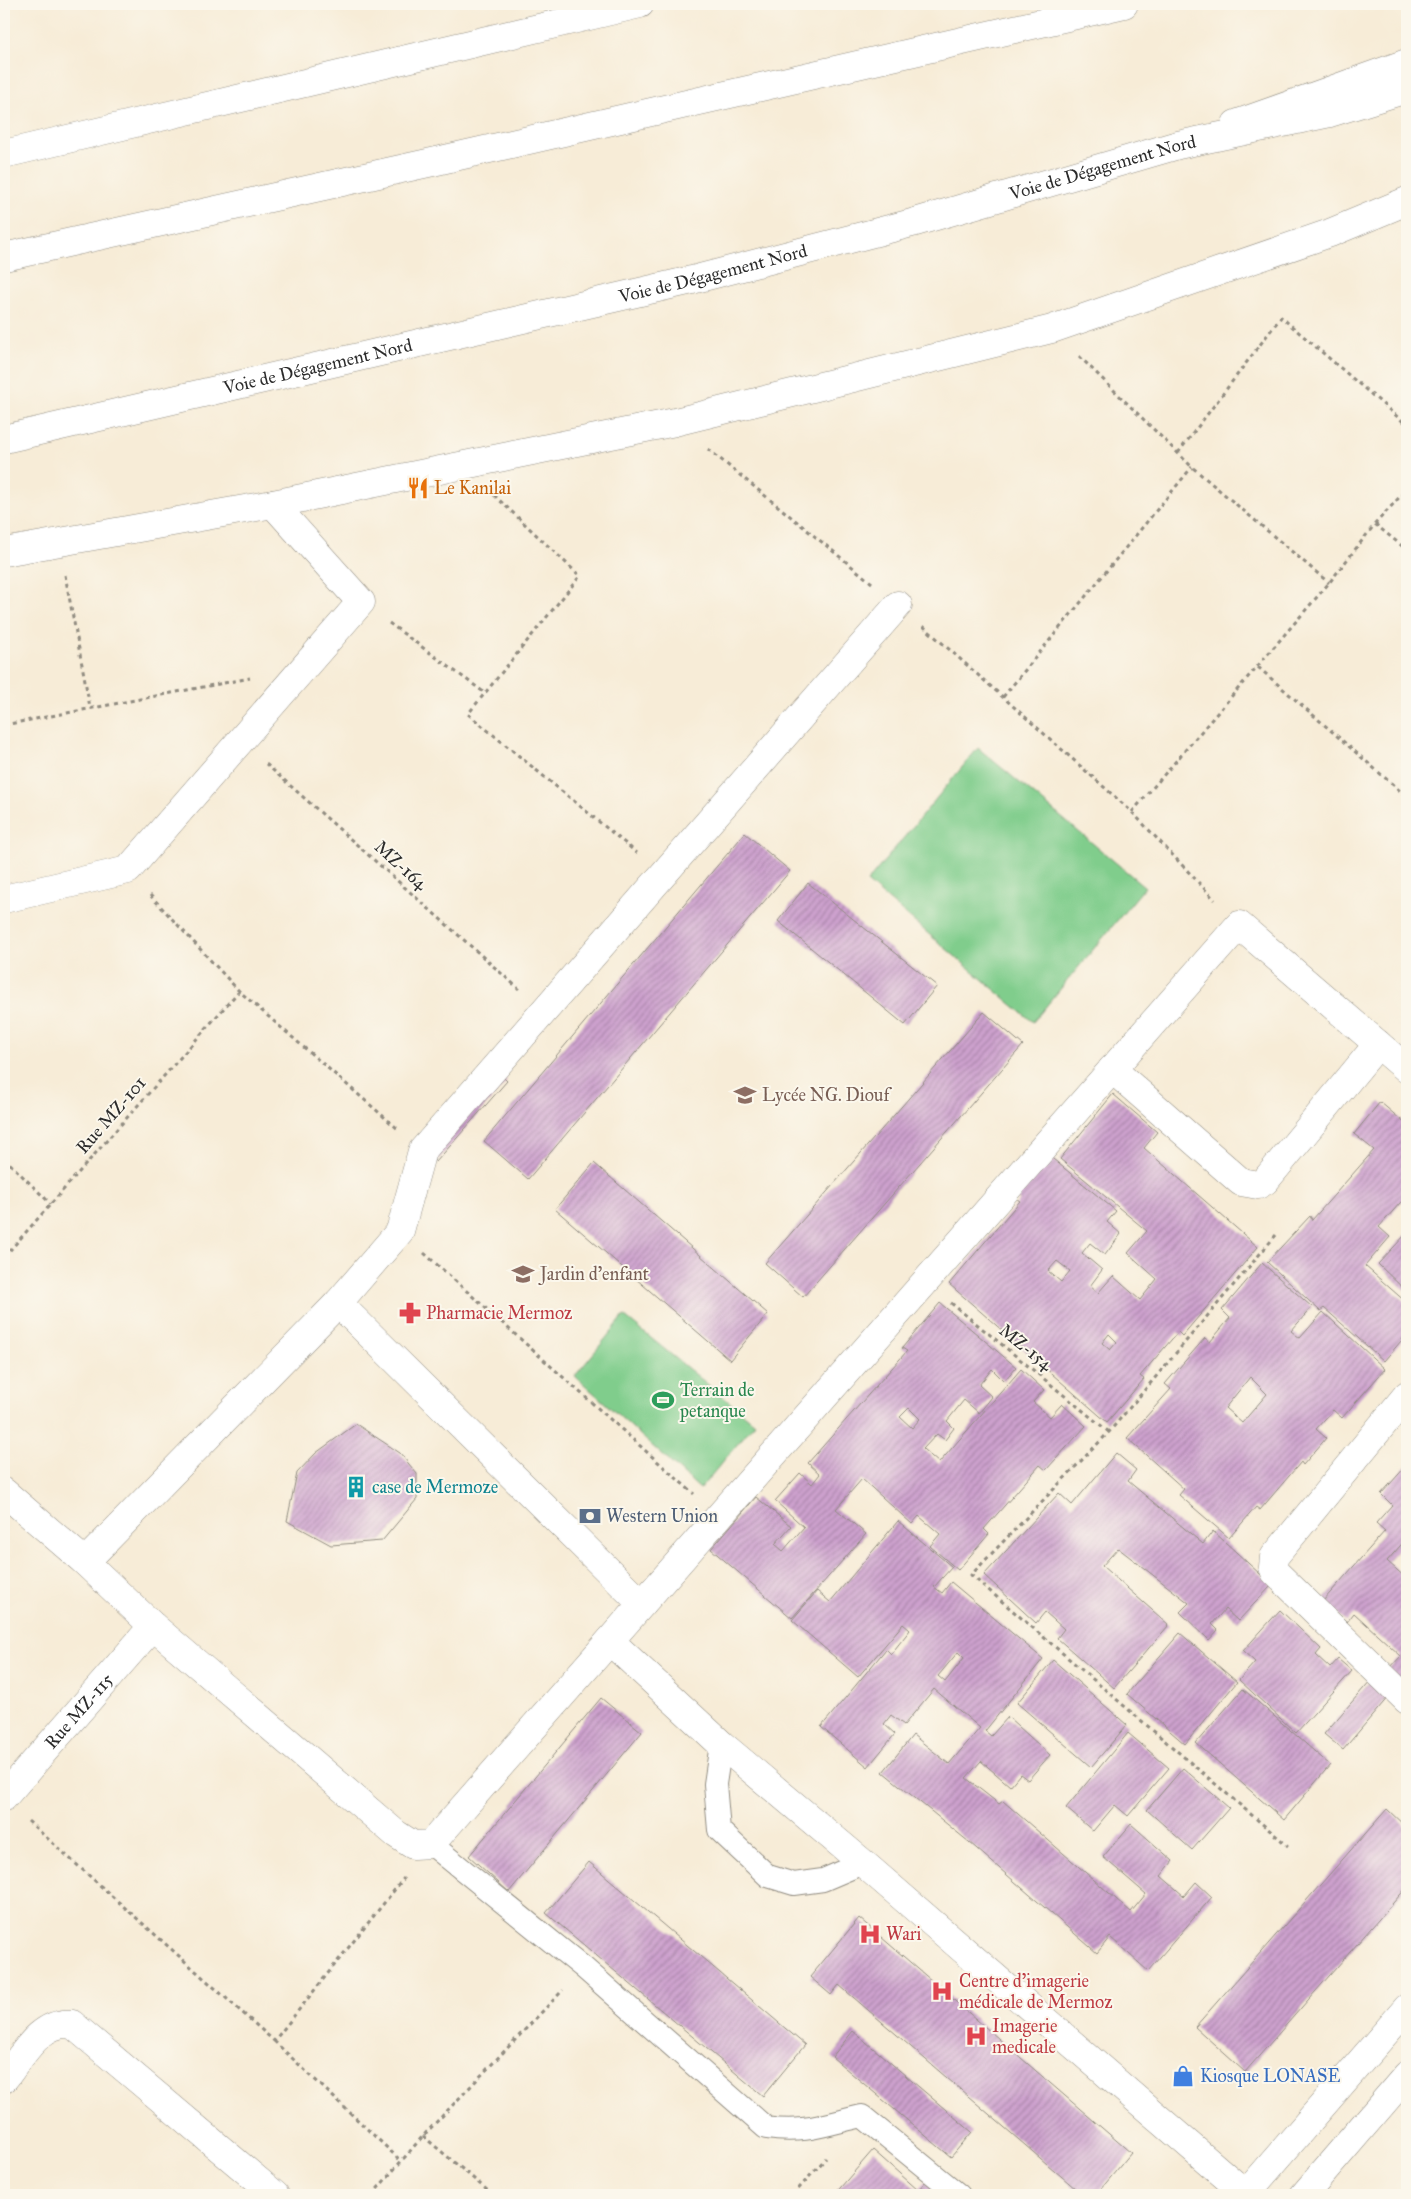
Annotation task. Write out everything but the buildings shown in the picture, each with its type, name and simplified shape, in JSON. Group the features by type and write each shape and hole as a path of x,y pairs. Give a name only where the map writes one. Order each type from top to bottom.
{"main road":[{"path":"4,154 595,9 640,4"},
{"path":"4,256 428,163 1124,4"},
{"name":"Voie de Dégagement Nord","path":"4,439 702,277 912,223 1178,145 1407,62"},
{"path":"1178,145 1330,113 1407,89"},
{"path":"4,552 273,504 675,422 1052,329 1330,233 1407,201"},
{"path":"4,899 128,870 361,602 273,504"},
{"path":"85,1562 338,1303 400,1231 422,1151 898,604"},
{"path":"4,1492 85,1562 153,1626 396,1834 414,1845 431,1844 1239,925 1407,1069"},
{"path":"1112,1069 1241,1182 1258,1185 1265,1181 1378,1044"},
{"path":"338,1303 642,1604"},
{"path":"1405,1401 1274,1557 1273,1567 1275,1572 1407,1700"},
{"name":"Rue MZ-115","path":"4,1796 153,1626"},
{"path":"610,1641 721,1744 863,1862 1246,2194 1407,2008"},
{"path":"4,2079 43,2031 62,2023 72,2024 275,2195"},
{"path":"1304,2195 1407,2075"}],"lane":[{"path":"721,1744 715,1784 720,1830 768,1876 794,1884 823,1880 863,1862"},
{"path":"431,1844 584,1968 766,2128 788,2131 812,2129 862,2116 959,2195"}],"path":[{"path":"1178,452 1281,317 1407,425"},
{"path":"1052,329 1192,467 1330,583"},
{"path":"675,422 898,604 1132,812 1239,925"},
{"path":"462,465 580,576 468,714 663,874"},
{"path":"1003,697 1192,467"},
{"path":"1132,812 1330,583 1375,524 1407,489"},
{"path":"1375,524 1407,550"},
{"path":"59,543 90,707"},
{"path":"361,602 485,694"},
{"path":"1258,667 1407,796"},
{"path":"4,725 90,707 305,668"},
{"name":"MZ-164","path":"240,740 544,1011"},
{"path":"128,870 239,991 422,1151"},
{"name":"Rue MZ-101","path":"4,1258 239,991"},
{"path":"4,1158 51,1204"},
{"path":"400,1231 720,1516"},
{"path":"1276,1235 1109,1432 971,1575 1288,1846"},
{"name":"MZ-154","path":"925,1282 1109,1432"},
{"path":"26,1818 274,2041 401,2161"},
{"path":"274,2041 431,1844"},
{"path":"372,2195 423,2136 584,1968"},
{"path":"423,2136 494,2195"}],"green space":[{"path":"978,748 1145,887 1033,1022 867,882"},
{"name":"Terrain de petanque","path":"624,1316 755,1423 700,1489 575,1376"}],"place":[{"name":"Le Kanilai","path":"418,488"},
{"name":"Lycée NG. Diouf","path":"745,1095"},
{"name":"Jardin d'enfant","path":"523,1274"},
{"name":"Pharmacie Mermoz","path":"410,1313"},
{"name":"Terrain de petanque","path":"663,1400"},
{"name":"case de Mermoze","path":"356,1487"},
{"name":"Western Union","path":"590,1516"},
{"name":"Wari","path":"870,1934"},
{"name":"Centre d'imagerie médicale de Mermoz","path":"942,1991"},
{"name":"Imagerie medicale","path":"976,2036"},
{"name":"Kiosque LONASE","path":"1183,2076"}]}
